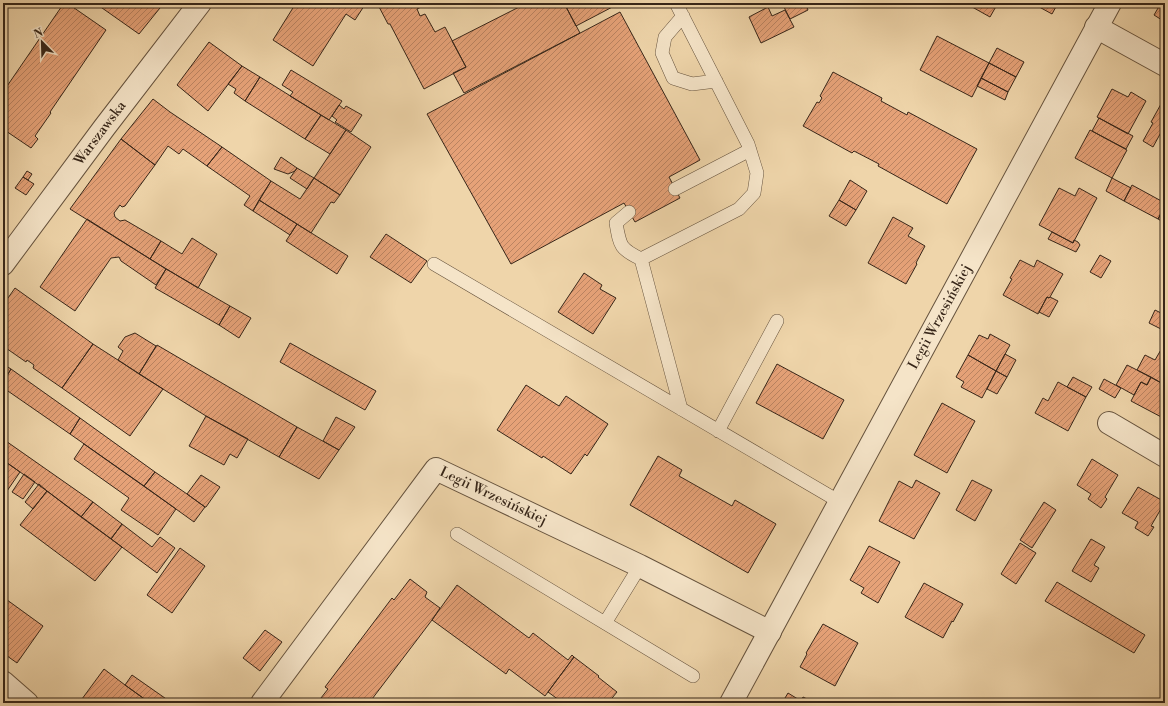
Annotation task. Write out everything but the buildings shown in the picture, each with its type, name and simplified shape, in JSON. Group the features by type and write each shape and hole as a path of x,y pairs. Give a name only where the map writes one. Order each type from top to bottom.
{"street":[{"name":"Warszawska","path":"3,264 104,128 200,3"},
{"name":"Legii Wrzesińskiej","path":"731,703 1110,3"},
{"path":"1096,27 1165,65"},
{"path":"1109,423 1165,456"},
{"name":"Legii Wrzesińskiej","path":"262,703 436,469 640,566 770,632"},
{"path":"3,682 25,702"}],"lane":[{"path":"641,259 739,209 754,193 758,173 748,144 676,3"},
{"path":"683,16 665,38 662,53 673,78 692,84 716,81"},
{"path":"675,189 750,150"},
{"path":"629,212 616,224 619,240 626,252 641,259"},
{"path":"641,259 681,409"},
{"path":"434,264 840,502"},
{"path":"718,431 777,322"},
{"path":"457,534 692,676"},
{"path":"605,623 640,566"}]}
